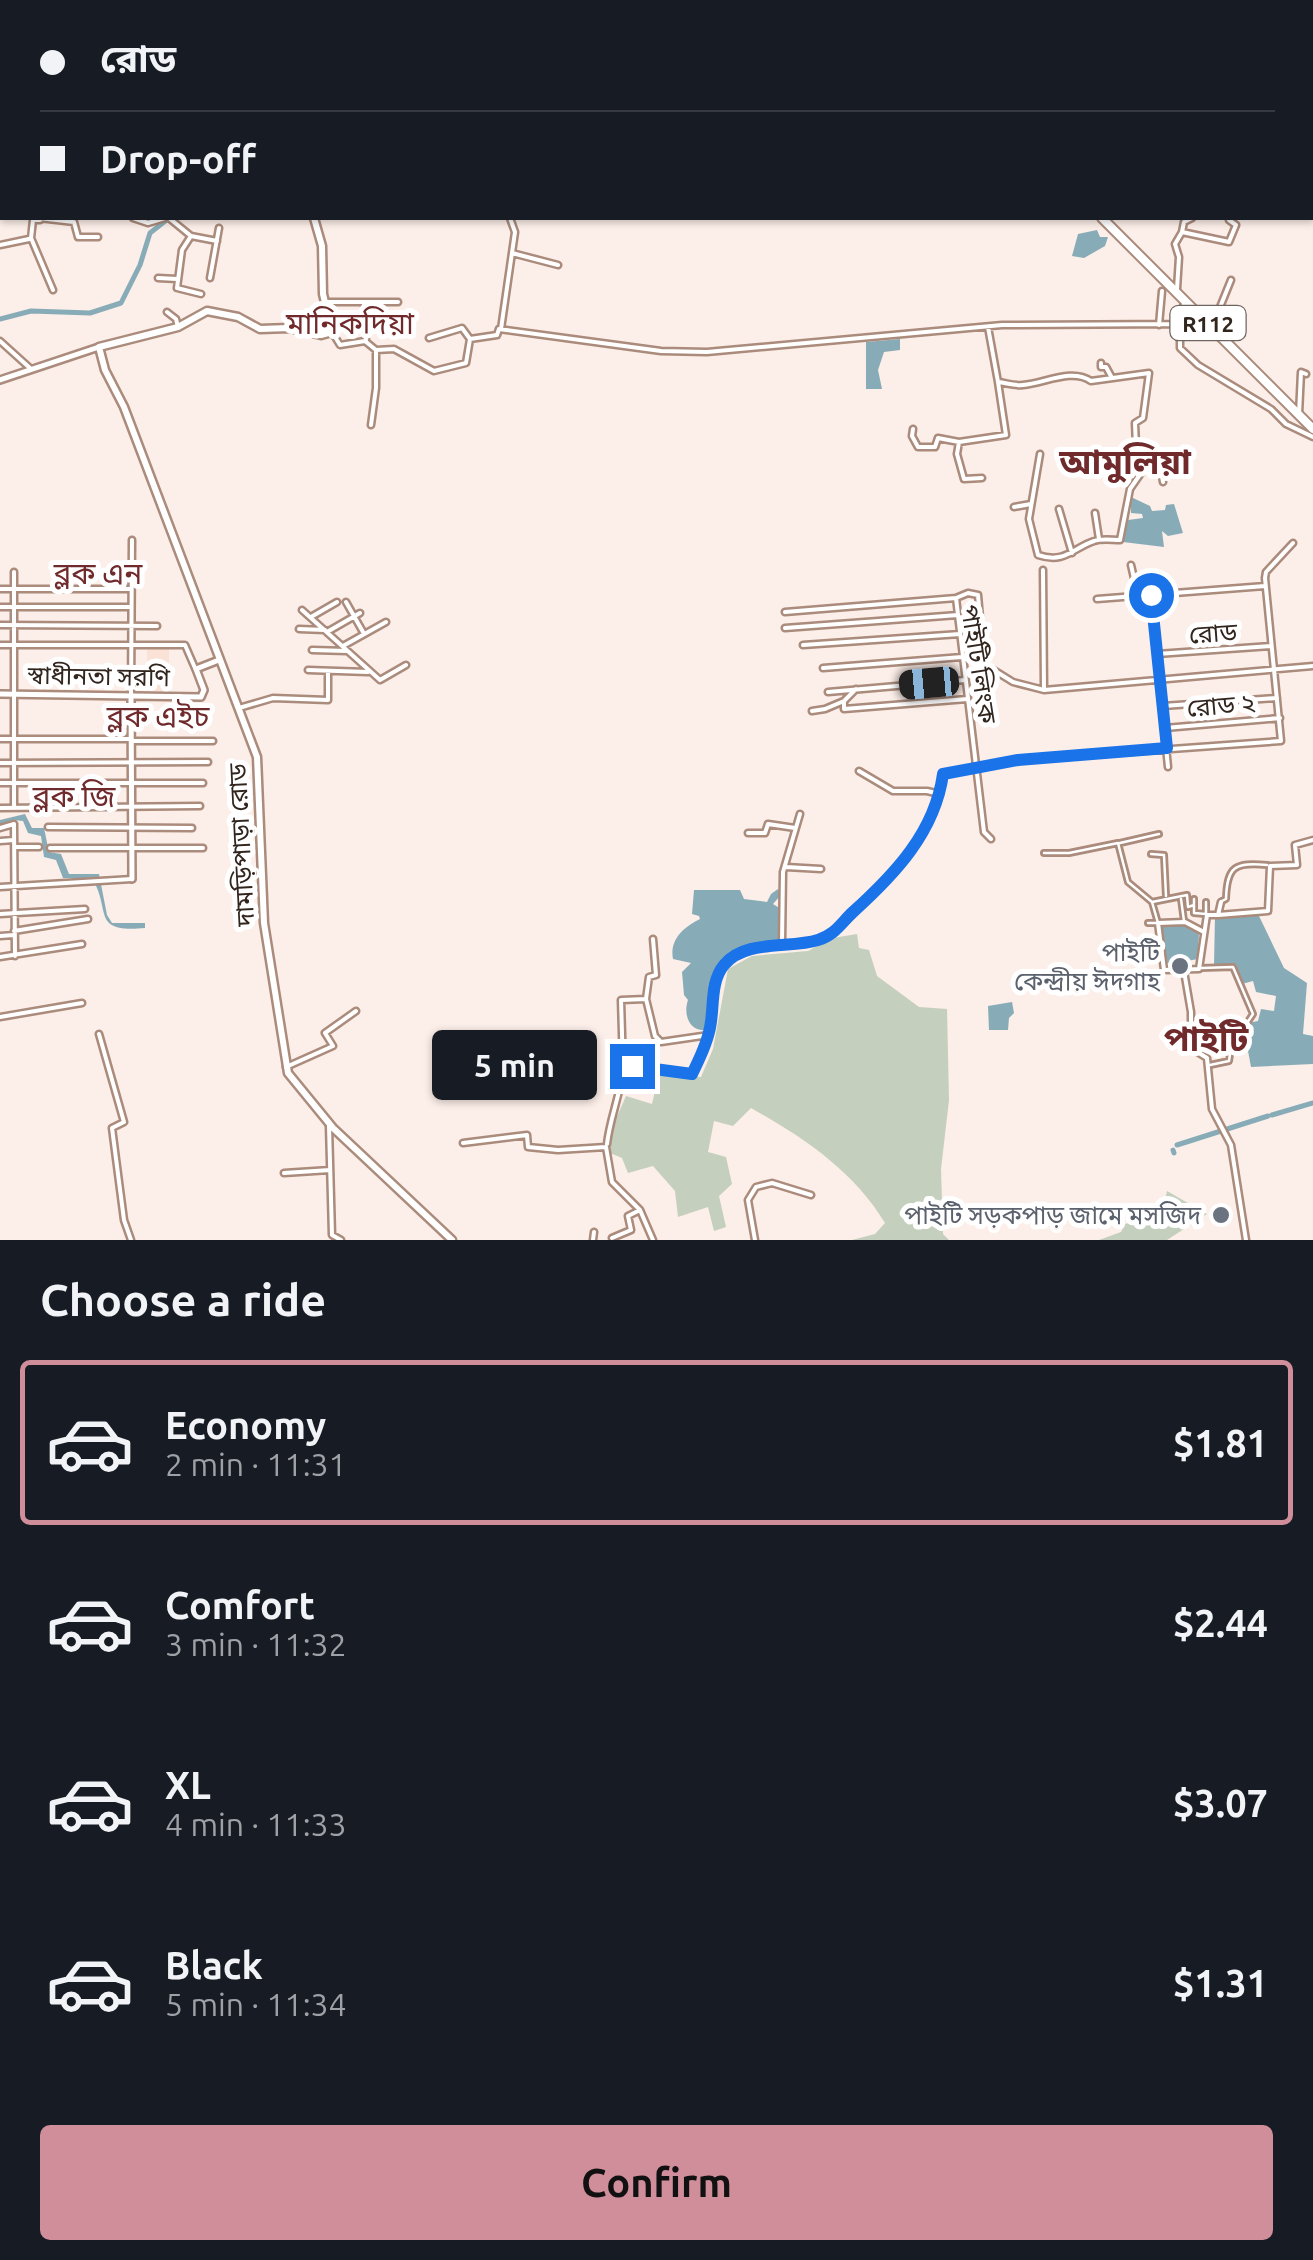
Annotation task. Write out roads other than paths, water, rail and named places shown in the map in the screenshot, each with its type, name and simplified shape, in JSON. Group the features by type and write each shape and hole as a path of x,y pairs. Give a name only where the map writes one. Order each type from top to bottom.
{"main road":[{"path":"99,347 178,328 207,311 238,317 260,329 289,328 321,335 332,332 325,302 322,246 315,220"},
{"name":"R112","path":"1104,220 1177,289 1207,327 1313,428"},
{"name":"দামড়িপাড়া রোড","path":"99,347 258,766 264,923 286,1067 292,1081 329,1124 452,1240"}],"street":[{"path":"38,220 33,222 31,238 52,290"},
{"path":"56,220 72,221 78,236 98,236"},
{"path":"139,220 164,220"},
{"path":"170,220 191,236 217,241"},
{"path":"470,339 497,335 501,329 516,232 511,220"},
{"path":"1177,289 1179,257 1175,244 1188,220"},
{"path":"1182,232 1228,242 1236,225 1229,220"},
{"path":"210,278 218,228"},
{"path":"191,236 182,250 177,288 201,294"},
{"path":"0,245 31,238"},
{"path":"512,253 558,265"},
{"path":"158,278 177,279"},
{"path":"501,329 684,353 988,326 1069,323 1207,327 1231,280"},
{"path":"1159,324 1162,290"},
{"path":"1188,301 1182,308 1180,348 1198,365 1271,409 1286,424 1313,437"},
{"path":"325,302 398,302"},
{"path":"364,302 366,342"},
{"path":"167,312 176,319 178,328"},
{"path":"913,429 918,447 934,447 938,438 958,442 1006,435 988,326"},
{"path":"332,332 342,345 366,342 376,350 394,348 432,371 466,363 470,339 462,328 428,338"},
{"path":"0,341 30,369"},
{"path":"0,380 99,347"},
{"path":"371,425 376,350"},
{"path":"1101,363 1112,378"},
{"path":"1299,414 1301,372 1306,374"},
{"path":"998,382 1015,386 1054,378 1085,376 1092,381 1149,374 1143,418 1133,429 1136,446 1145,448 1146,466 1130,489 1120,540 1099,540 1072,553 1044,558 1038,555 1029,519 1040,454"},
{"path":"958,442 964,479 982,478"},
{"path":"1146,466 1160,465 1163,482"},
{"path":"1014,507 1031,504"},
{"path":"1059,509 1072,553"},
{"path":"1095,514 1099,540"},
{"path":"0,887 132,878 132,540"},
{"path":"1265,586 1266,572 1293,543"},
{"path":"1131,565 1138,596"},
{"path":"1044,570 1044,690"},
{"path":"14,572 14,808"},
{"name":"রোড","path":"1096,599 1265,586 1281,740 1167,748"},
{"path":"0,589 132,589"},
{"path":"956,598 978,594 984,664"},
{"name":"রোড","path":"1151,595 1168,767"},
{"name":"পাইটি লিংক","path":"785,612 956,598 984,832 991,838"},
{"path":"310,617 337,602"},
{"path":"346,602 357,614 364,634"},
{"path":"0,607 131,608"},
{"path":"302,610 380,680 406,665"},
{"path":"300,630 326,631 357,614"},
{"path":"785,628 958,615"},
{"path":"312,650 345,648 386,622"},
{"path":"0,625 157,626"},
{"path":"803,645 960,634"},
{"path":"0,645 186,645 196,670"},
{"name":"রোড","path":"1158,654 1272,646"},
{"path":"823,668 962,657 984,664 1013,682 1044,690 1313,666"},
{"name":"স্বাধীনতা সরণি","path":"0,694 202,697 204,690 196,670 219,660"},
{"path":"308,670 371,672"},
{"path":"239,708 273,698 328,700 328,670"},
{"path":"828,692 965,680"},
{"path":"812,711 826,709 856,690"},
{"path":"1163,706 1277,698"},
{"path":"844,700 844,708 967,699"},
{"name":"রোড ২","path":"1165,728 1280,718"},
{"path":"0,739 213,741"},
{"path":"622,1066 692,1074 709,1035 716,982 724,964 737,956 782,943 810,942 834,934 896,872 928,822 940,794 943,774 1018,760 1167,748"},
{"path":"0,763 208,762"},
{"path":"859,771 893,791 940,794"},
{"path":"0,783 203,782"},
{"path":"0,808 200,806"},
{"path":"782,943 786,867 800,814"},
{"path":"0,828 14,824 14,956"},
{"path":"748,832 765,833 768,824 795,828"},
{"path":"48,827 192,828"},
{"path":"1044,853 1068,853 1159,834"},
{"path":"1218,915 1231,870 1252,864 1297,865 1295,844 1313,840"},
{"path":"0,841 38,847"},
{"path":"1118,843 1128,882 1152,902 1161,967 1184,971 1233,967 1253,1014 1241,1032 1232,1034 1229,1061 1208,1065"},
{"path":"50,848 203,848"},
{"path":"1151,854 1164,855 1166,898"},
{"path":"1194,899 1194,913 1268,911 1270,866"},
{"path":"786,867 820,870"},
{"path":"1152,902 1187,895 1188,906 1194,906"},
{"path":"1180,896 1184,922"},
{"path":"1200,969 1206,902"},
{"path":"0,914 85,909"},
{"path":"0,936 88,919"},
{"path":"1148,923 1184,922 1202,931"},
{"path":"653,939 656,975 649,977 646,999 654,1036 661,1042 709,1035"},
{"path":"0,957 82,944"},
{"path":"1184,971 1191,1012 1191,1048 1207,1056 1212,1108 1230,1145 1246,1240"},
{"path":"646,999 621,1000 621,1091 609,1122 606,1146 612,1182 640,1210 652,1240"},
{"path":"0,1017 82,1004"},
{"path":"286,1067 333,1046 325,1033 356,1011"},
{"path":"99,1034 124,1122 112,1128 124,1220 131,1240"},
{"path":"329,1124 332,1235 342,1240"},
{"path":"462,1143 527,1135 528,1147 558,1150 606,1146"},
{"path":"284,1173 330,1170"},
{"path":"754,1240 748,1200 756,1186 772,1183 811,1195"},
{"path":"612,1238 631,1230 628,1216 640,1210"},
{"path":"593,1240 594,1232"}],"water":[{"path":"1097,230 1100,237 1108,237 1105,246 1084,258 1072,256 1078,234"},
{"path":"900,339 900,350 884,352 878,370 882,389 866,389 866,342"},
{"path":"1131,497 1150,506 1152,511 1174,504 1183,533 1168,536 1162,531 1164,547 1123,542 1128,520 1143,518 1142,514 1131,513"},
{"path":"25,814 32,828 44,828 49,852 61,854 69,874 99,874 112,923 145,923 145,928 128,929 109,923 92,878 63,878 56,860 44,857 41,836 28,833 23,821 0,825 0,820"},
{"path":"778,889 780,896 773,904 781,909 778,942 737,953 717,972 706,1030 695,1028 687,1016 682,972 691,963 673,959 672,952 680,934 700,919 692,914 694,890 740,890 744,899 767,902"},
{"path":"1215,916 1259,916 1284,968 1307,983 1303,1034 1313,1036 1313,1064 1251,1067 1246,1040 1248,1023 1258,1021 1261,1009 1274,1011 1276,996 1256,992 1253,981 1242,984 1236,965 1214,965"},
{"path":"1184,925 1199,931 1198,959 1170,964 1162,961 1160,926"},
{"path":"1012,1002 1014,1013 1009,1018 1008,1030 989,1030 988,1006"}],"waterway":[{"path":"0,319 31,311 90,313 121,303 140,265 150,233 166,220"},
{"path":"1272,1115 1313,1103"},
{"path":"1177,1145 1268,1116"}],"place":[{"name":"পাইটি কেন্দ্রীয় ঈদগাহ","path":"1180,966"},
{"name":"পাইটি সড়কপাড় জামে মসজিদ","path":"1221,1215"}],"district":[{"name":"মানিকদিয়া","path":"350,323"},
{"name":"আমুলিয়া","path":"1125,461"},
{"name":"ব্লক এন","path":"98,573"},
{"name":"ব্লক এইচ","path":"158,716"},
{"name":"ব্লক জি","path":"74,796"},
{"name":"পাইটি","path":"1206,1038"}]}
